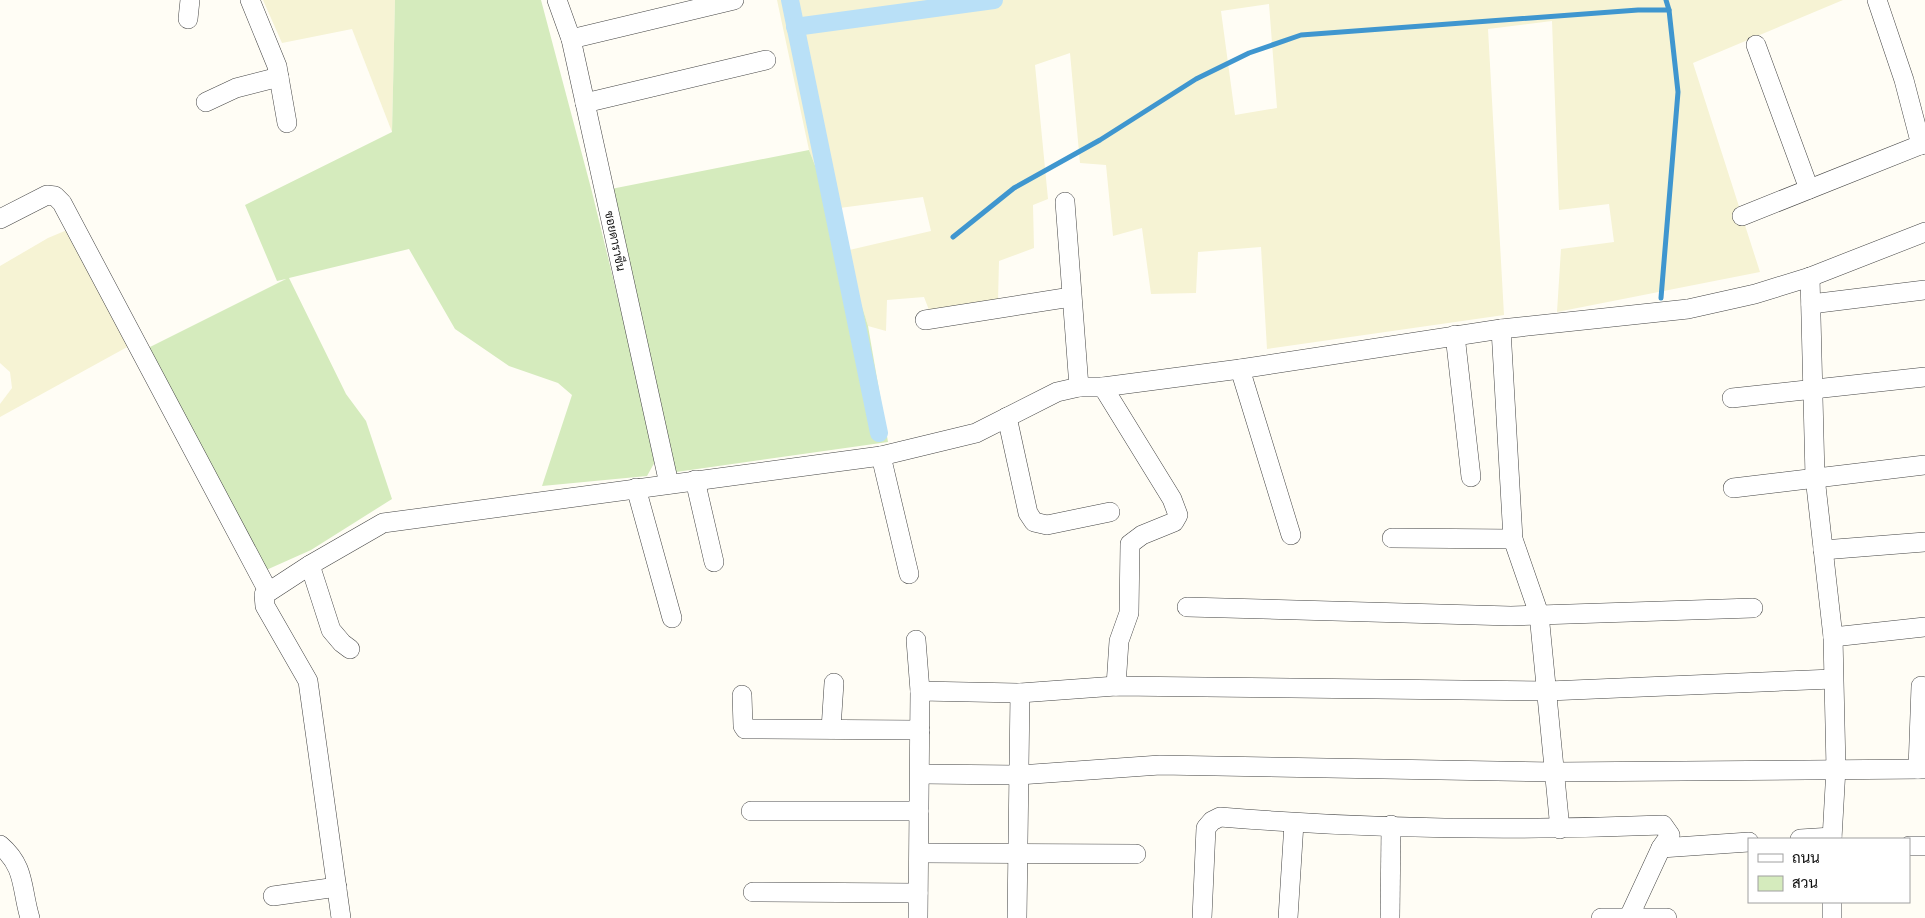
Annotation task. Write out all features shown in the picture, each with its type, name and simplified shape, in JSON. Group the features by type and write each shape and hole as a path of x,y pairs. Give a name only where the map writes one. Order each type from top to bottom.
{"street":[{"path":"250,0 279,77 287,123"},
{"name":"ซอยดาราซีน","path":"557,0 571,39 669,484"},
{"path":"571,39 734,0"},
{"path":"1742,216 1923,144 1877,0"},
{"path":"1756,45 1809,189"},
{"path":"585,103 766,60"},
{"path":"206,102 244,85 279,77"},
{"path":"0,219 47,195 55,196 62,203 268,591"},
{"path":"1065,202 1079,387"},
{"path":"342,918 308,682 265,606 264,595 310,565 383,524 881,456 976,433 1058,392 1079,387 1103,387 1240,369 1501,329 1688,308 1755,294 1810,278 1925,232"},
{"path":"1810,278 1815,477 1833,637 1836,768 1832,838"},
{"path":"1811,304 1925,290"},
{"path":"924,320 1072,297"},
{"path":"1501,329 1513,539 1539,614 1548,691 1560,830"},
{"path":"1455,335 1471,476"},
{"path":"1240,369 1291,535"},
{"path":"1732,398 1925,377"},
{"path":"1103,387 1172,499 1178,515 1174,522 1142,536 1130,544 1129,613 1120,641 1116,686"},
{"path":"1007,417 1028,513 1034,522 1047,525 1110,512"},
{"path":"881,456 909,574"},
{"path":"1733,488 1815,477 1925,466"},
{"path":"695,480 714,562"},
{"path":"636,488 672,618"},
{"path":"1392,538 1513,539"},
{"path":"1823,550 1925,542"},
{"path":"310,565 331,630 342,643 350,648"},
{"path":"1187,607 1511,616 1754,608"},
{"path":"1833,637 1925,627"},
{"path":"916,640 920,691 918,918"},
{"path":"920,691 1020,693 1116,686 1548,691 1833,679"},
{"path":"831,729 834,683"},
{"path":"920,774 1019,775 1160,765 1554,772 1922,768 1921,686"},
{"path":"1018,918 1020,693"},
{"path":"742,695 743,726 745,730 920,730"},
{"path":"751,811 919,811"},
{"path":"1202,918 1206,828 1212,821 1220,817 1294,823 1560,830 1663,825 1670,835 1629,917"},
{"path":"1288,918 1294,823"},
{"path":"1390,918 1392,825"},
{"path":"1662,848 1748,842"},
{"path":"0,845 15,862 24,882 24,900 30,918"},
{"path":"1910,846 1925,846"},
{"path":"920,853 1136,854"},
{"path":"273,896 337,887"},
{"path":"753,892 918,893"},
{"path":"1832,903 1832,918"},
{"path":"1601,918 1667,918"}],"shaded area":[{"path":"263,0 395,0 392,132 352,29 282,43"},
{"path":"777,0 1843,0 1693,63 1760,272 1557,312 1561,249 1614,242 1609,204 1559,210 1552,21 1488,29 1504,315 1267,349 1261,247 1198,252 1196,293 1151,294 1142,228 1113,236 1106,165 1080,163 1070,53 1035,65 1048,199 1033,205 1034,248 999,261 998,301 929,310 924,297 887,300 886,331 868,326 845,251 931,231 923,197 832,209 809,150","holes":["1269,4 1277,108 1235,115 1221,11"]},
{"path":"67,230 129,346 0,417 0,404 12,388 10,372 0,363 0,266 48,238"}],"green space":[{"path":"395,0 541,0 592,192 657,458 647,476 542,486 572,395 558,383 509,366 455,329 409,249 289,278 346,394 366,421 392,499 311,550 264,571 146,349 286,279 277,281 245,205 392,132"},
{"path":"809,150 832,209 868,326 888,442 676,472 611,189"}],"waterway":[{"path":"790,0 879,433"},
{"path":"795,27 994,0"},
{"path":"1661,298 1678,92 1669,10 1666,0"},
{"path":"953,237 1014,188 1100,140 1196,79 1249,53 1301,35 1638,10 1669,10"}]}
